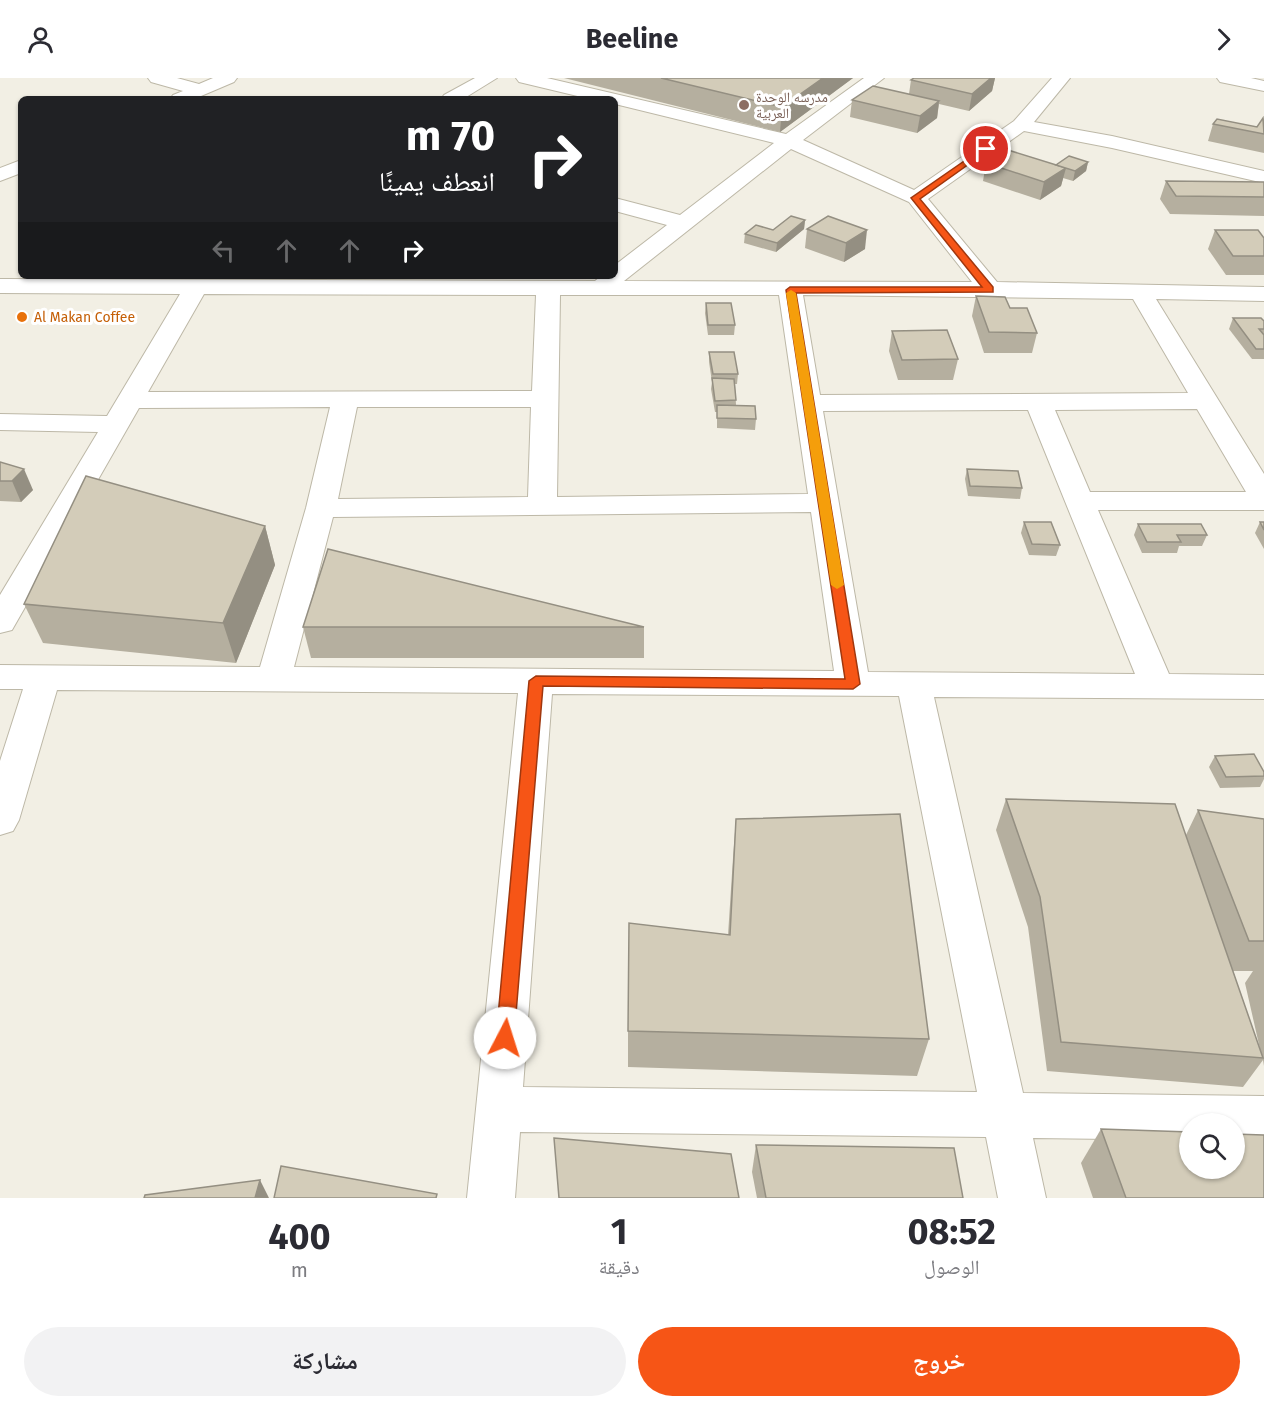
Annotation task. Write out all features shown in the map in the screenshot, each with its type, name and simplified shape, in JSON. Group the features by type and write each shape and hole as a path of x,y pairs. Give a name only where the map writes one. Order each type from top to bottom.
{"street":[{"path":"157,78 201,90"},
{"path":"186,96 228,78"},
{"path":"455,96 488,78"},
{"path":"525,78 601,96"},
{"path":"618,274 789,141 875,78"},
{"path":"915,198 1021,125 1061,78"},
{"path":"1226,78 1264,86"},
{"path":"618,100 789,141 915,198 990,290"},
{"path":"1021,125 1112,142 1264,177"},
{"path":"0,156 18,164"},
{"path":"0,175 18,166"},
{"path":"618,205 684,223"},
{"path":"600,288 612,279"},
{"path":"0,286 111,281 196,287 990,290 1264,294"},
{"path":"0,622 196,287"},
{"path":"542,506 548,288"},
{"path":"790,290 853,684"},
{"path":"1141,293 1264,500"},
{"path":"274,679 321,508 345,399"},
{"path":"130,400 545,399"},
{"path":"808,403 1206,401"},
{"path":"1038,402 1156,686"},
{"path":"0,422 116,424"},
{"path":"1080,501 1264,500"},
{"path":"321,508 824,503"},
{"path":"0,677 1264,687"},
{"path":"0,820 44,677"},
{"path":"491,1198 536,681"},
{"path":"915,684 1023,1198"},
{"path":"499,1109 1264,1118"}],"building":[{"path":"661,78 823,78 782,107"},
{"path":"914,78 991,78 972,94 911,80"},
{"path":"873,86 939,101 920,116 852,100"},
{"path":"1263,118 1264,134 1213,124 1217,119 1257,127"},
{"path":"1008,150 1066,168 1044,182 986,163"},
{"path":"1069,156 1088,162 1075,171 1056,165"},
{"path":"1166,181 1264,182 1264,197 1176,196"},
{"path":"791,216 805,220 777,243 745,234 756,225 773,230"},
{"path":"828,216 867,230 846,243 807,229"},
{"path":"1215,230 1258,230 1264,238 1264,256 1233,256"},
{"path":"976,296 1005,297 1010,308 1027,308 1037,333 989,332"},
{"path":"706,303 731,303 735,325 708,325"},
{"path":"1233,318 1261,318 1264,321 1264,329 1259,329 1264,335 1264,349 1256,349"},
{"path":"947,330 958,359 902,360 892,331"},
{"path":"709,352 734,352 738,374 713,374"},
{"path":"712,378 734,379 736,400 715,401"},
{"path":"717,405 755,406 756,419 717,418"},
{"path":"0,462 24,469 12,481 0,481"},
{"path":"967,469 1018,471 1022,488 970,486"},
{"path":"86,476 265,526 223,623 24,604"},
{"path":"1024,522 1051,522 1060,545 1032,544"},
{"path":"1138,524 1201,524 1207,535 1177,535 1181,542 1147,542"},
{"path":"328,549 644,627 303,627"},
{"path":"1254,754 1264,776 1226,777 1215,756"},
{"path":"1006,799 1175,804 1263,1058 1061,1042 1040,897"},
{"path":"1198,810 1264,819 1264,941 1249,941"},
{"path":"900,814 929,1039 628,1031 629,923 730,935 736,819"},
{"path":"1101,1129 1179,1132 1179,1179 1245,1179 1245,1134 1264,1135 1264,1198 1126,1198"},
{"path":"554,1138 731,1154 739,1198 559,1198"},
{"path":"756,1145 954,1148 963,1198 766,1198"},
{"path":"281,1166 437,1194 436,1198 274,1198"},
{"path":"260,1180 255,1198 144,1198 145,1195"}],"slow traffic":[{"path":"791,293 837,585"}],"place":[{"name":"مدرسه الوحدة العربية","path":"744,105"},
{"name":"Al Makan Coffee","path":"22,317"}],"route":[{"path":"505,1038 536,681 853,684 790,290 990,290 915,198 986,149"}]}
